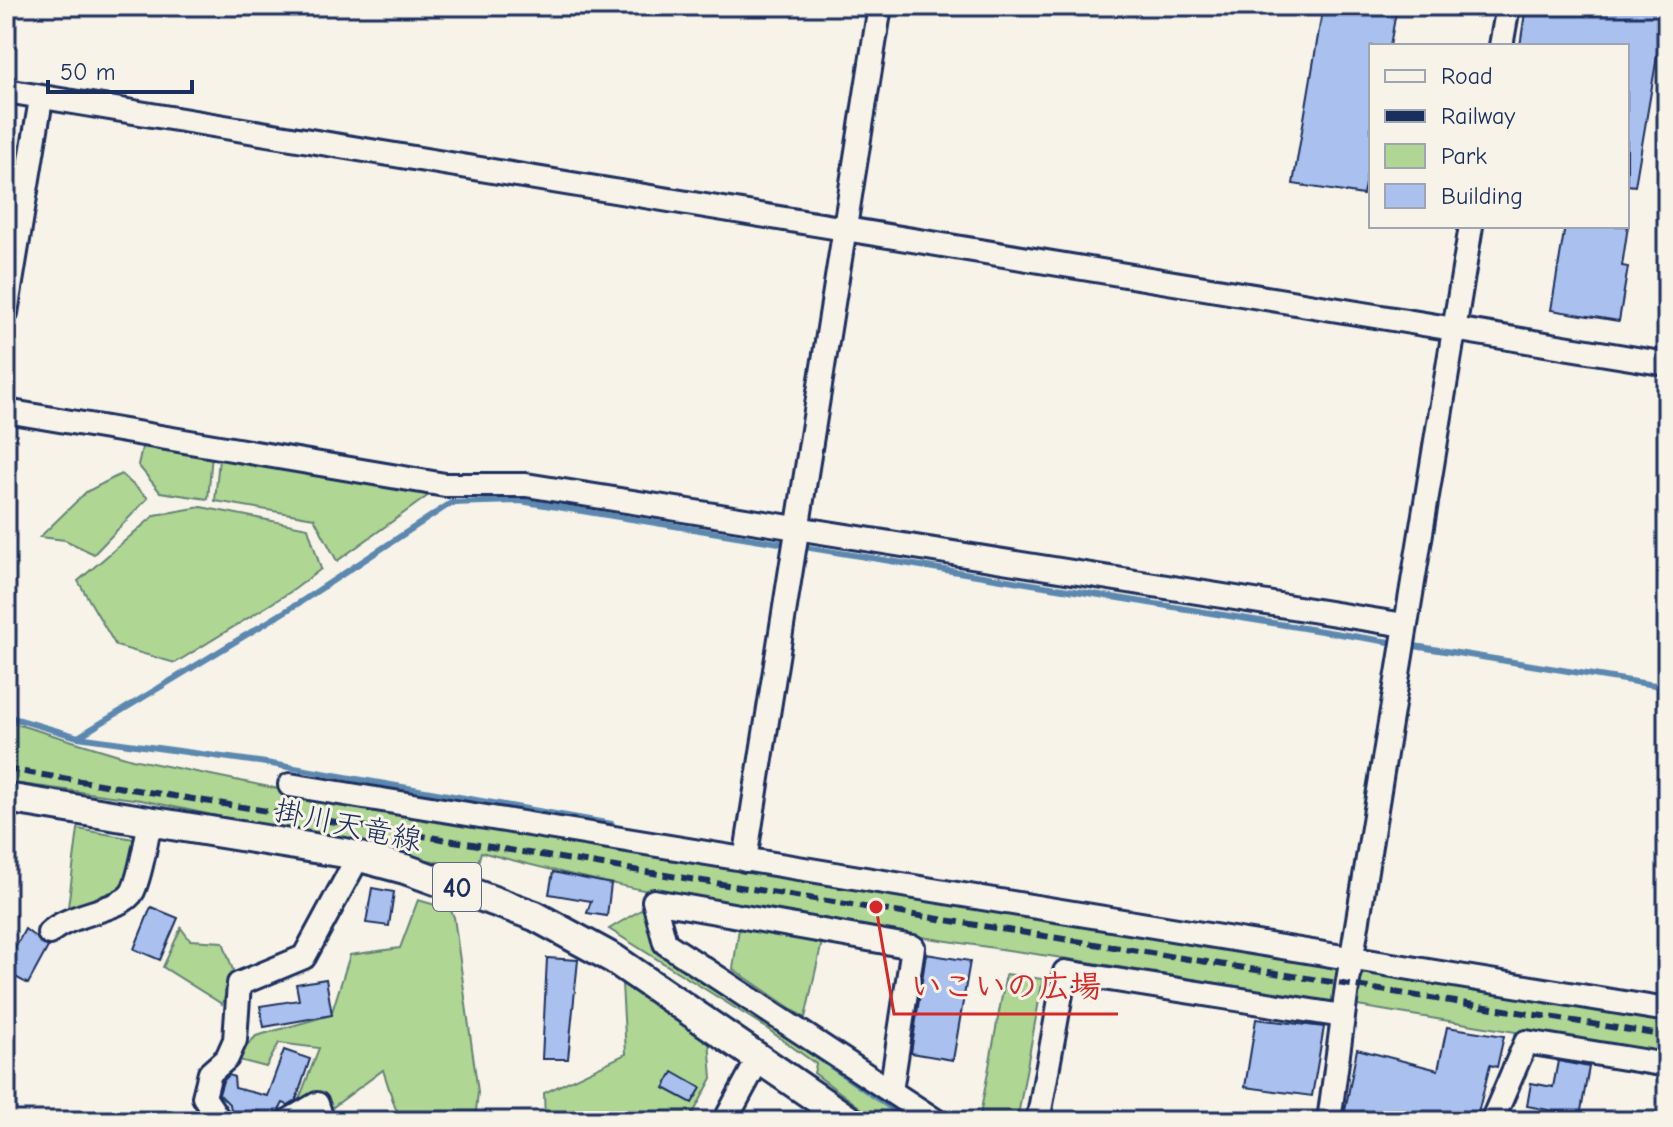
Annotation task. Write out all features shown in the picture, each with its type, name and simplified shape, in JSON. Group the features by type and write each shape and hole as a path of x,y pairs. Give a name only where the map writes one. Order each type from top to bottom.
{"main road":[{"name":"掛川天竜線","path":"6,798 358,857 405,869 535,916 614,959 850,1121"}],"street":[{"path":"745,860 794,531 880,6"},
{"path":"1501,44 1508,6"},
{"path":"6,91 1667,364"},
{"path":"6,313 41,99"},
{"path":"1329,1121 1351,960 1471,228"},
{"path":"6,411 445,485 526,485 1404,628"},
{"path":"290,785 1667,1010"},
{"path":"140,902 157,823"},
{"path":"49,933 58,924 123,901 132,893 157,823"},
{"path":"220,1121 204,1097 210,1073 227,1058 235,1040 239,984 304,957 358,857"},
{"path":"891,1091 913,947 654,901 665,943 891,1091 907,1111 936,1121"},
{"path":"1038,1121 1065,972 1343,1016"},
{"path":"1492,1121 1526,1042 1667,1065"},
{"path":"725,1121 759,1058"},
{"path":"288,1121 317,1104 321,1116 318,1121"}],"green space":[{"path":"143,443 212,454 208,499 160,492 138,465"},
{"path":"219,458 436,490 337,561 314,518 215,501"},
{"path":"121,474 148,498 94,554 65,540 40,537 86,492"},
{"path":"201,507 308,528 321,569 295,589 175,663 116,646 78,581 155,515"},
{"path":"6,721 132,759 294,792 1667,1017 1667,1057 780,915 630,887 481,852 476,870 141,800 6,782"},
{"path":"78,829 151,842 132,887 67,915"},
{"path":"418,900 450,909 454,917 478,1092 475,1121 404,1121 395,1107 383,1070 321,1116 291,1120 319,1048 279,1043 266,1067 235,1059 256,1036 331,1015 350,955 400,948"},
{"path":"656,901 665,943 933,1121 878,1121 814,1073 816,1064 759,1023 609,929"},
{"path":"740,921 822,942 805,1018 733,969"},
{"path":"181,928 190,940 223,942 234,973 222,1004 163,967"},
{"path":"1006,974 1043,979 1017,1121 979,1121"},
{"path":"622,984 709,1040 712,1078 689,1121 545,1121 544,1093 626,1054"}],"building":[{"path":"1323,6 1397,6 1390,44 1369,44 1369,163 1363,195 1293,184"},
{"path":"1526,6 1667,6 1665,40 1660,39 1635,186 1629,185 1629,44 1520,44"},
{"path":"1565,228 1628,228 1622,266 1628,267 1619,321 1551,310"},
{"path":"553,872 611,884 607,916 587,913 591,901 549,894"},
{"path":"372,888 394,892 389,926 366,923"},
{"path":"151,907 178,918 160,960 134,949"},
{"path":"25,929 48,947 28,984 6,972 6,965"},
{"path":"926,954 970,961 953,1060 911,1053"},
{"path":"547,958 578,960 568,1059 542,1059"},
{"path":"326,979 332,1015 264,1027 260,1006 299,1000 296,984"},
{"path":"1256,1019 1324,1027 1312,1096 1245,1087"},
{"path":"1447,1027 1504,1036 1497,1067 1490,1065 1476,1121 1343,1121 1357,1049 1438,1070"},
{"path":"284,1050 310,1059 296,1100 288,1105 283,1103 275,1118 253,1110 249,1121 234,1121 230,1105 219,1094 223,1081 229,1075 234,1077 235,1088 267,1096"},
{"path":"1558,1061 1589,1067 1580,1116 1527,1106 1531,1083 1553,1087"},
{"path":"673,1072 701,1088 692,1103 664,1088"}],"waterway":[{"path":"78,737 299,603 451,503 520,501 1667,687"},
{"path":"6,716 78,737 266,763 612,824"},
{"path":"808,1050 910,1121"}],"railway":[{"path":"6,769 1667,1036"}],"place":[{"name":"いこいの広場","path":"876,907"}]}
